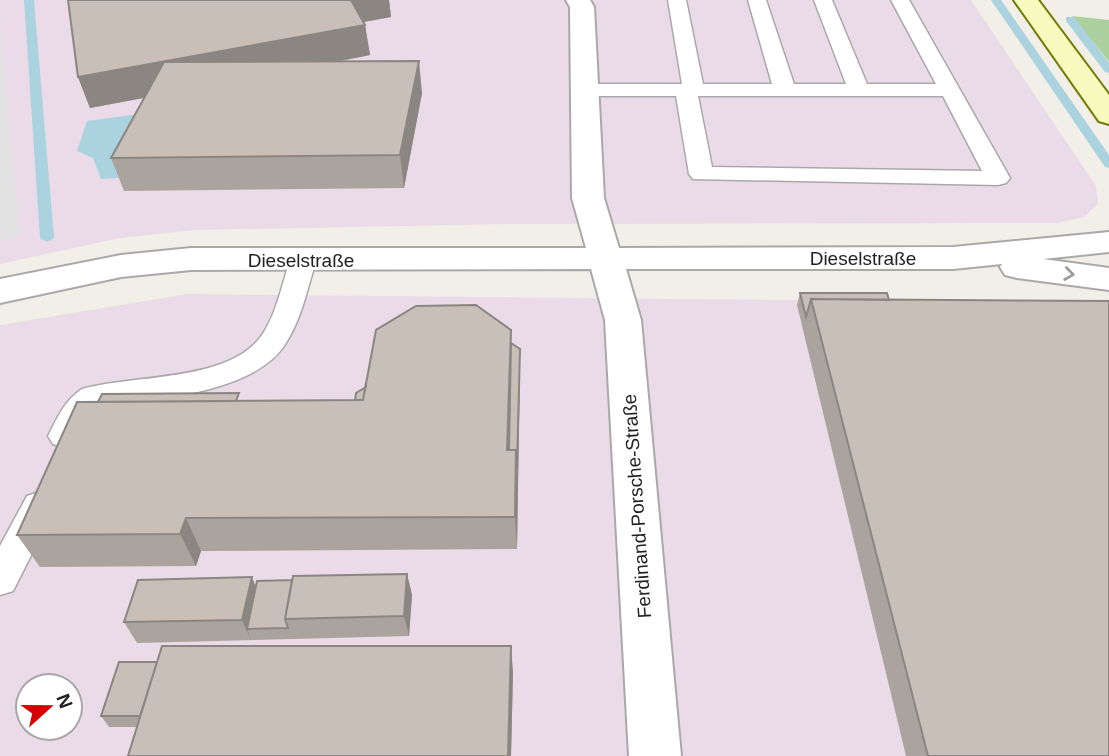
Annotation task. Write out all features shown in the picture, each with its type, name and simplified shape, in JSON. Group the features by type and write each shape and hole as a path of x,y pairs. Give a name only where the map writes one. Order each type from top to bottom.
{"street":[{"path":"578,0 582,7 588,198 606,259"},
{"path":"1026,0 1109,115"},
{"name":"Dieselstraße","path":"0,291 121,266 191,260 953,258 1109,242"},
{"name":"Dieselstraße","path":"953,258 1109,279"},
{"name":"Ferdinand-Porsche-Straße","path":"606,259 623,320 655,756"}],"lane":[{"path":"677,0 701,174 998,178 900,0"},
{"path":"757,0 785,90"},
{"path":"823,0 859,90"},
{"path":"584,90 950,90"},
{"path":"0,580 25,535 79,406 93,397 201,381 228,372 272,343 303,261"}],"shaded area":[{"path":"0,0 971,0 1096,186 1098,204 1084,217 1058,223 507,224 196,230 120,238 0,264"},
{"path":"0,20 20,235 0,241"},
{"path":"187,294 1097,303 1109,756 0,756 0,325"}],"green space":[{"path":"1072,16 1109,20 1109,62"}],"water":[{"path":"139,114 147,118 118,178 101,179 93,158 77,151 87,121"}],"building":[{"path":"68,0 351,0 365,25 78,77"},
{"path":"419,61 400,155 111,158 164,62"},
{"path":"800,293 887,293 889,300 811,299 806,317"},
{"path":"811,299 1109,301 1109,756 928,756"},
{"path":"476,305 511,330 507,450 516,450 515,517 186,518 180,534 17,535 77,402 363,400 376,330 416,306"},
{"path":"511,343 520,349 517,468 516,450 509,450"},
{"path":"365,387 363,400 355,400 356,393"},
{"path":"239,393 236,401 98,402 102,394"},
{"path":"407,574 404,616 285,619 293,576"},
{"path":"252,577 242,620 124,622 138,580"},
{"path":"292,580 285,619 288,628 247,629 257,581"},
{"path":"162,646 511,646 508,756 128,756"},
{"path":"119,662 157,662 140,716 101,716"}],"waterway":[{"path":"29,0 47,238"},
{"path":"996,0 1109,164"},
{"path":"1070,19 1109,70"}]}
